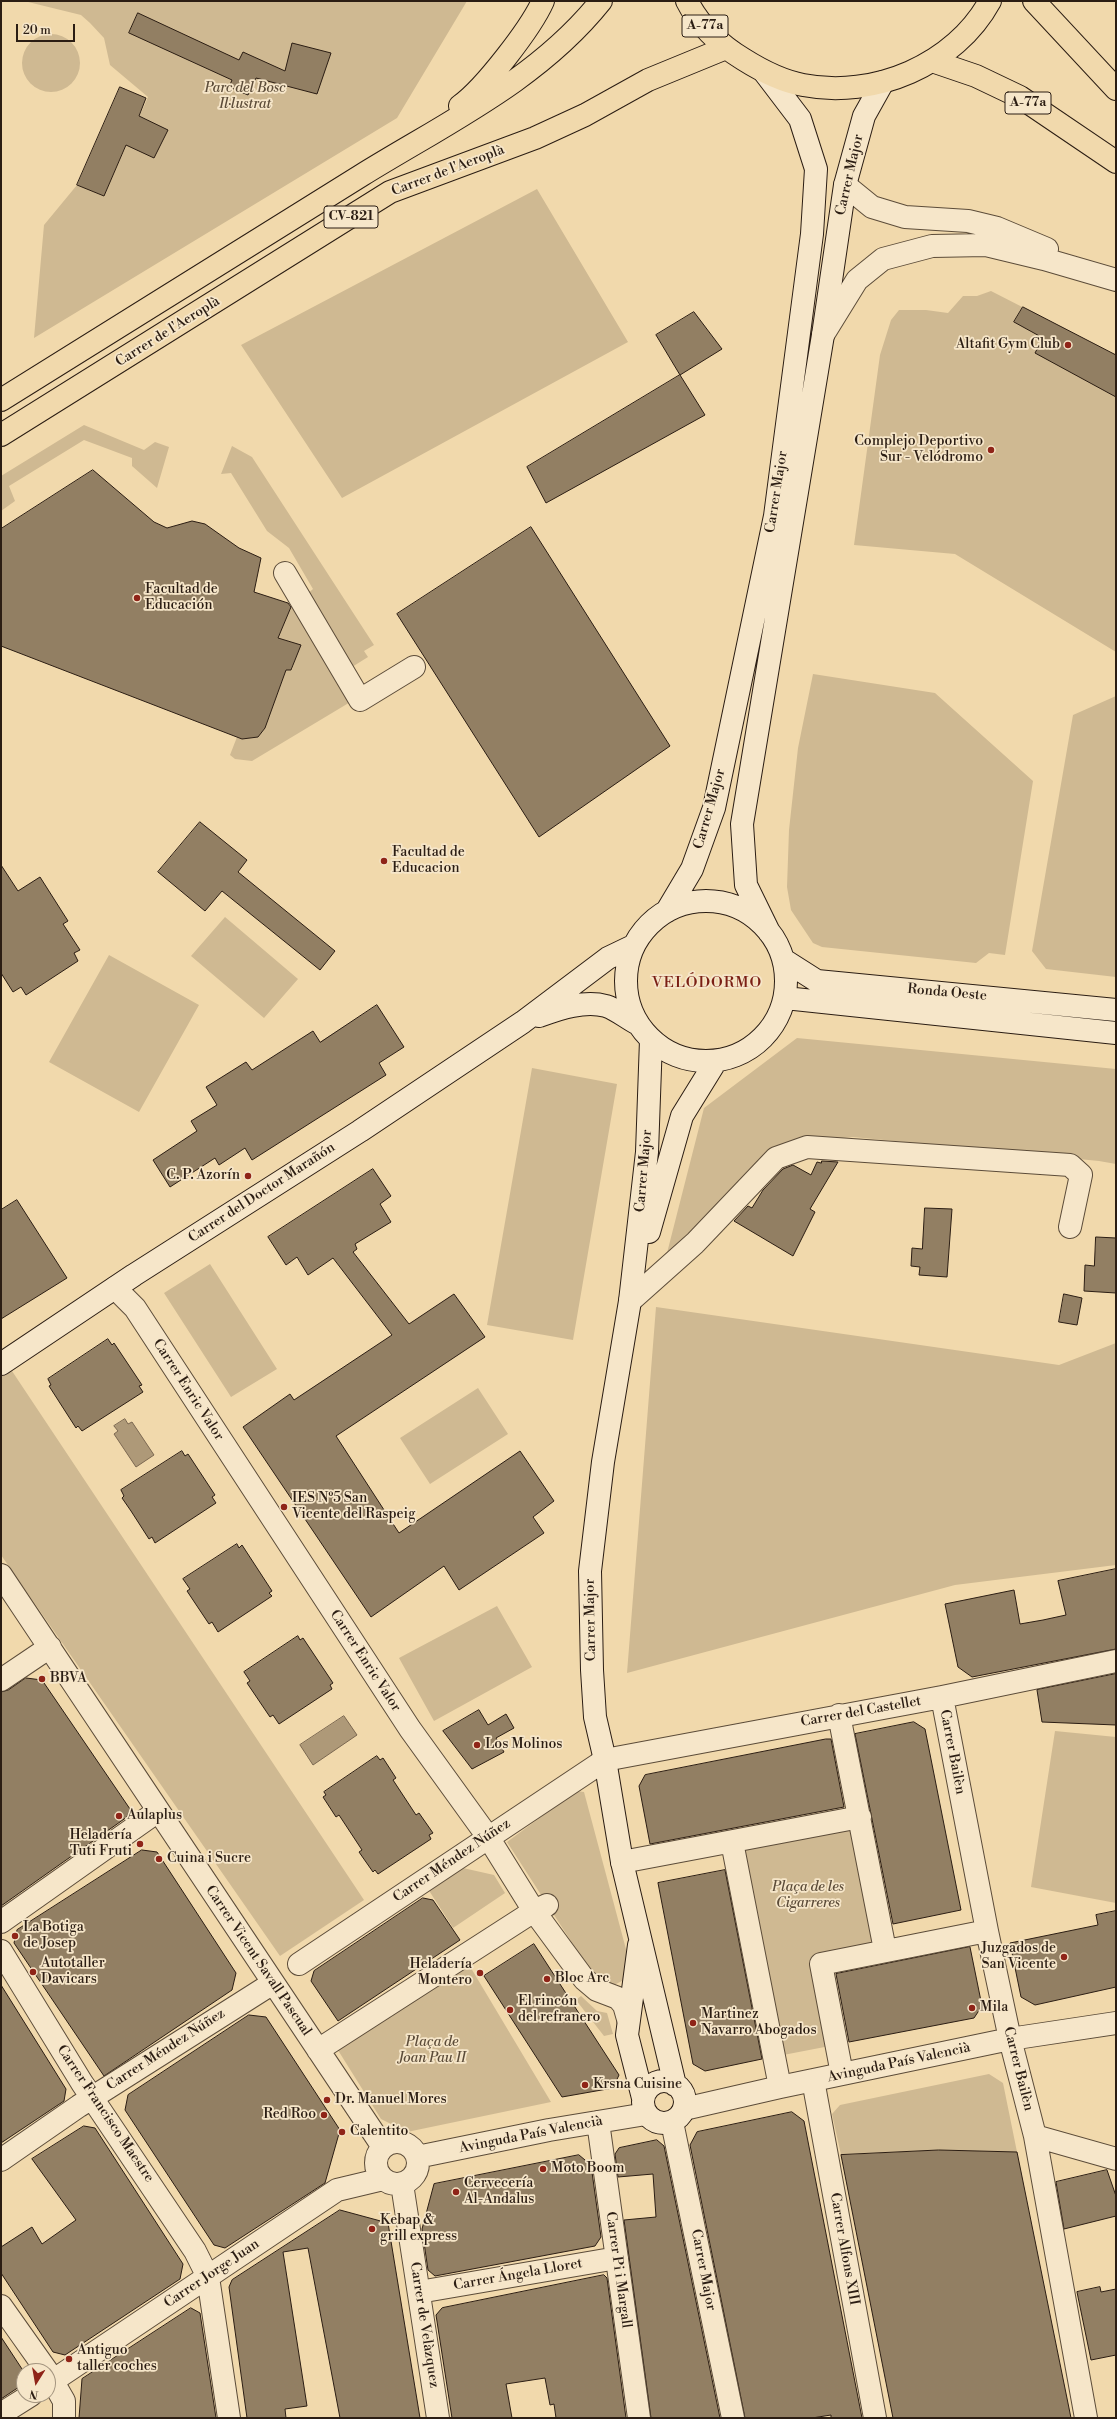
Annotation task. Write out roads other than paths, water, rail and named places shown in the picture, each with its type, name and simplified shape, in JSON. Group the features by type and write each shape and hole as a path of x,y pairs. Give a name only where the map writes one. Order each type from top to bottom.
{"main road":[{"path":"391,157 468,100 503,60 543,1"},
{"name":"CV-821","path":"1,400 391,157 462,117 526,74 587,19 601,1"},
{"name":"A-77a","path":"687,1 694,14 726,48 765,73 804,85 843,88 883,82 908,74 932,61 964,35 990,1"},
{"path":"1034,1 1116,89"},
{"name":"Carrer de l'Aeroplà","path":"1,435 390,192 535,138 585,115 648,80 726,48"},
{"name":"A-77a","path":"932,61 976,76 1020,97 1116,162"}],"street":[{"name":"Carrer Major","path":"667,911 692,869 717,792 775,516 812,234 816,169 800,119 765,73"},
{"name":"Carrer Major","path":"784,960 746,885 742,824 823,335 845,185 864,116 883,82"},
{"path":"845,185 872,207 905,217 968,221 997,228 1116,279"},
{"path":"823,335 857,280 883,259 932,246 986,245 1044,258 1116,279"},
{"path":"285,573 360,700 414,667"},
{"path":"644,1032 627,998 626,967 633,946 640,934 667,911 695,901 719,902 747,912 769,932"},
{"path":"523,1022 608,958 633,946"},
{"path":"523,1022 561,1008 594,1004 607,1006 644,1032 668,1052 691,1060 716,1061 748,1050 768,1032 785,998 787,983 784,960"},
{"name":"Ronda Oeste","path":"784,960 817,981 1116,1010"},
{"name":"Ronda Oeste","path":"785,998 1116,1033"},
{"name":"Carrer del Doctor Marañón","path":"1,1364 115,1288 360,1131 523,1022"},
{"name":"Carrer Major","path":"644,1032 647,1152 630,1301 603,1462 590,1571 595,1717 605,1760 622,1862 676,2080 675,2085"},
{"name":"Carrer Major","path":"630,1301 682,1116 716,1061"},
{"path":"630,1301 695,1243 776,1158 808,1147 1070,1165 1081,1175 1070,1228"},
{"name":"Carrer Enric Valor","path":"115,1288 134,1308 410,1729 540,1908 584,1979 597,1990 618,1998 624,2004 628,2019"},
{"name":"Carrer Vicent Savall Pascual","path":"1,1575 383,2147"},
{"path":"1,1680 50,1647"},
{"name":"Carrer del Castellet","path":"605,1760 839,1715 942,1697 1116,1661"},
{"name":"Carrer Bailèn","path":"942,1697 987,1931 1010,2039 1035,2136 1086,2418"},
{"path":"839,1715 885,1950"},
{"name":"Carrer Méndez Núñez","path":"299,1964 605,1760"},
{"path":"1,1922 158,1811"},
{"path":"622,1862 860,1817"},
{"path":"732,1842 780,2087"},
{"path":"318,2050 540,1908"},
{"path":"842,2074 821,1964 885,1950 987,1931"},
{"name":"Carrer Major","path":"641,1936 626,2035 644,2106"},
{"name":"Carrer Francisco Maestre","path":"1,1952 92,2098 195,2251 208,2277 228,2418"},
{"name":"Carrer Méndez Núñez","path":"1,2160 92,2098 273,1983"},
{"name":"Avinguda País Valencià","path":"678,2115 780,2087 813,2080 1010,2039 1116,2023"},
{"name":"Carrer Alfons XIII","path":"813,2080 875,2418"},
{"path":"667,2081 675,2085 685,2098 678,2115 660,2123 644,2106 646,2090 654,2084 667,2081"},
{"name":"Avinguda País Valencià","path":"417,2157 598,2122 644,2106"},
{"name":"Carrer Major","path":"678,2115 733,2418"},
{"name":"Carrer Pi i Margall","path":"598,2122 639,2418"},
{"path":"1035,2136 1116,2159"},
{"path":"391,2143 406,2145 417,2157 418,2168 415,2174 393,2182 376,2169 376,2162 383,2147 391,2143"},
{"name":"Carrer Jorge Juan","path":"56,2373 208,2277 337,2190 393,2182"},
{"name":"Carrer de Velàzquez","path":"393,2182 419,2292 438,2418"},
{"name":"Carrer Ángela Lloret","path":"419,2292 617,2258"},
{"path":"1,2306 40,2363"},
{"path":"56,2388 64,2401 64,2418"},
{"path":"1,2414 18,2403"}],"place":[{"name":"Altafit Gym Club","path":"1068,345"},
{"name":"Complejo Deportivo Sur - Velódromo","path":"991,450"},
{"name":"Facultad de Educación","path":"137,598"},
{"name":"Facultad de Educacion","path":"384,861"},
{"name":"C. P. Azorín","path":"248,1176"},
{"name":"IES Nº5 San Vicente del Raspeig","path":"284,1507"},
{"name":"BBVA","path":"42,1679"},
{"name":"Los Molinos","path":"477,1745"},
{"name":"Aulaplus","path":"119,1816"},
{"name":"Heladería Tuti Fruti","path":"140,1844"},
{"name":"Cuina i Sucre","path":"159,1859"},
{"name":"La Botiga de Josep","path":"15,1936"},
{"name":"Juzgados de San Vicente","path":"1064,1957"},
{"name":"Autotaller Davicars","path":"33,1972"},
{"name":"Heladería Montero","path":"480,1973"},
{"name":"Bloc Arc","path":"547,1979"},
{"name":"Mila","path":"972,2008"},
{"name":"El rincón del refranero","path":"510,2010"},
{"name":"Martinez Navarro Abogados","path":"693,2023"},
{"name":"Krsna Cuisine","path":"585,2085"},
{"name":"Dr. Manuel Mores","path":"327,2100"},
{"name":"Red Roo","path":"324,2115"},
{"name":"Calentito","path":"342,2132"},
{"name":"Moto Boom","path":"543,2169"},
{"name":"Cervecería Al-Andalus","path":"456,2192"},
{"name":"Kebap & grill express","path":"372,2229"},
{"name":"Antiguo taller coches","path":"69,2359"}],"district":[{"name":"VELÓDORMO","path":"707,983"}],"park label":[{"name":"Parc del Bosc Il·lustrat","path":"245,98"},
{"name":"Plaça de les Cigarreres","path":"808,1896"},
{"name":"Plaça de Joan Pau II","path":"432,2052"}]}
